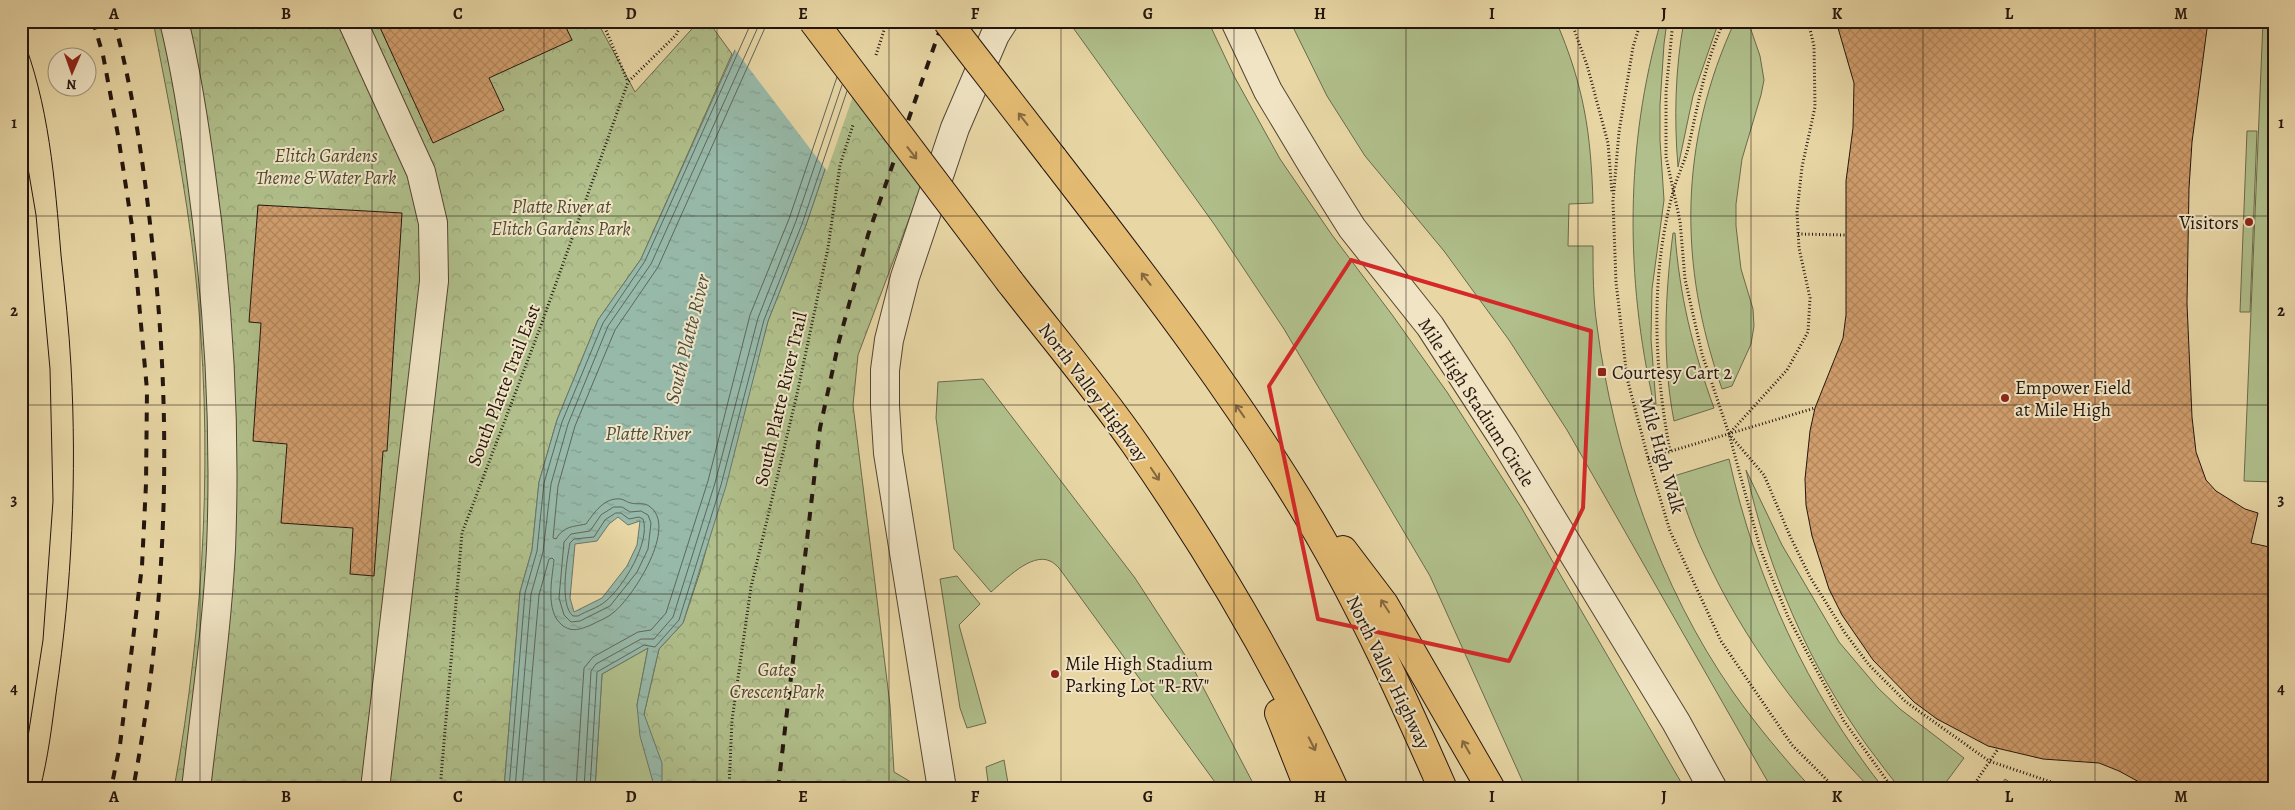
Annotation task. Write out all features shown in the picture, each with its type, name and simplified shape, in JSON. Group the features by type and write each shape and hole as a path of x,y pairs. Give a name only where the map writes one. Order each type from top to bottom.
{"highway":[{"path":"798,21 882,114"},
{"name":"North Valley Highway","path":"813,21 1134,443 1198,538 1232,593 1283,686 1334,789"},
{"name":"North Valley Highway","path":"947,21 1169,308 1268,452 1311,522 1361,611 1444,789"},
{"path":"1268,452 1384,604 1491,789"},
{"path":"1232,593 1309,789"}],"street":[{"path":"174,21 186,72 213,258 223,388 220,549 212,650 196,789"},
{"path":"352,21 422,172 433,223 434,281 375,789"},
{"path":"942,789 888,453 884,406 885,370 889,340 904,277 926,209 955,128 995,35 1004,21"},
{"name":"Mile High Stadium Circle","path":"1235,21 1268,91 1313,166 1352,228 1430,326 1493,423 1676,722 1713,789"}],"path":[{"path":"602,21 628,82"},
{"name":"South Platte Trail East","path":"440,789 462,533 540,328 628,82 676,35 683,21"},
{"path":"875,57 887,21"},
{"path":"1571,21 1587,65 1608,143 1613,201"},
{"name":"Mile High Walk","path":"1641,21 1633,47 1619,132 1613,201 1616,282 1627,378 1670,531 1721,641 1792,745 1836,789"},
{"path":"1673,21 1665,124 1666,157 1680,221 1685,279 1702,354 1729,434 1761,552 1788,618 1844,721 1893,789"},
{"path":"1670,451 1661,402 1657,358 1657,284 1673,192 1688,150 1694,113 1712,50 1724,21"},
{"path":"1729,434 1787,370 1808,332 1810,298 1802,266 1797,212 1802,167 1815,107 1814,46 1808,21"},
{"name":"South Platte River Trail","path":"729,789 732,720 751,588 820,287 828,248 840,164 855,120"},
{"path":"1798,234 1845,235"},
{"path":"1648,458 1815,408"},
{"path":"1729,434 1764,475 1810,577 1845,633 1869,665 1906,702 1989,761 2072,789"},
{"path":"1971,789 1998,749"}],"highlighted area":[{"path":"1351,260 1591,331 1583,508 1509,661 1318,619 1269,386"}],"green space":[{"name":"Elitch Gardens Theme & Water Park","path":"153,21 597,21 635,92 699,21 708,21 732,54 641,259 598,320 557,420 539,482 532,550 520,592 504,789 174,789 185,725 199,595 205,465 204,400 201,335 187,207"},
{"path":"1100,21 1208,21 1234,76 1280,159 1332,235 1447,392 1521,507 1685,789 1526,789 1430,576 1284,329 1214,224 1074,29"},
{"path":"1290,21 1556,21 1573,67 1584,110 1592,178 1593,203 1569,204 1568,246 1593,246 1595,306 1604,373 1628,469 1644,517 1683,609 1707,652 1752,717 1812,789 1772,789 1567,430 1509,340 1444,251 1365,156 1327,96"},
{"path":"1661,21 1667,21 1660,105 1664,200 1652,289 1651,339 1656,404 1654,404 1644,357 1638,309 1633,212 1635,163 1641,115 1649,68"},
{"path":"1684,21 1719,21 1693,96 1678,167 1676,94"},
{"path":"1735,21 1748,21 1760,56 1764,80 1742,159 1736,204 1736,226 1741,269 1753,309 1754,326 1751,344 1732,386 1722,389 1708,342 1698,296 1692,250 1691,203 1695,158 1703,112 1717,66"},
{"path":"2263,21 2274,21 2274,482 2244,481"},
{"name":"Gates Crescent Park","path":"857,75 927,171 858,355 853,405 890,705 894,772 911,782 914,789 655,789 644,714 659,649 683,623 700,572 768,321 806,225"},
{"name":"Visitors","path":"2247,131 2257,131 2250,312 2240,312"},
{"path":"1673,233 1675,233 1680,278 1688,322 1714,408 1674,421 1666,351 1668,280"},
{"path":"983,379 1135,578 1192,666 1256,789 1220,789 1054,563 1043,559 1026,564 991,592 954,549 936,418 938,382"},
{"path":"1729,459 1740,504 1754,548 1788,633 1831,713 1856,752 1884,789 1871,789 1799,708 1757,649 1720,587 1704,554 1674,476"},
{"path":"1746,470 1782,545 1839,642 1878,688 1900,709 1964,758 1941,789 1901,789 1846,715 1809,649 1778,580 1755,507"},
{"path":"957,576 980,604 959,625 986,723 967,728 960,708 940,579"},
{"path":"648,648 637,705 655,789 595,789 602,674"},
{"path":"1004,760 1009,789 989,789 986,767"},
{"path":"2005,779 2020,789 1998,789"}],"water":[{"name":"Platte River","path":"748,21 857,75 806,225 768,321 726,486 683,623 659,649 644,714 662,763 662,789 655,789 640,736 637,705 648,648 602,674 595,789 504,789 520,592 532,550 539,482 557,420 598,320 641,259","holes":["618,517 628,525 640,521 637,545 627,566 602,598 574,612 570,598 575,544 597,541 609,524"]}],"pier":[{"path":"745,21 874,21 860,76 827,171 733,47"}],"building":[{"path":"377,21 563,21 572,40 489,78 504,110 433,143"},
{"name":"Empower Field at Mile High","path":"1836,21 2208,21 2192,142 2189,188 2187,304 2192,417 2196,452 2206,480 2216,491 2245,509 2258,513 2251,543 2274,548 2274,789 2152,789 2119,771 2099,763 2043,759 1988,746 1937,719 1914,702 1873,660 1842,615 1829,589 1812,536 1806,505 1805,479 1810,431 1815,408 1843,338 1846,315 1846,181 1853,128 1854,83"},
{"path":"258,205 402,213 387,451 383,451 374,576 350,574 353,528 281,523 287,444 253,441 261,323 249,322"}],"tram line":[{"path":"21,34 31,60 38,87 53,171 68,324 73,407 72,530 66,613 51,730 40,789"},
{"path":"21,127 36,215 50,369 53,501 43,640 21,782"}],"railway":[{"path":"93,21 103,55 132,226 147,390 146,484 142,566 120,745 111,789"},
{"path":"114,21 132,99 148,205 158,302 164,441 160,581 154,650 145,720 133,789"},
{"path":"778,789 820,428 839,341 868,235 943,21"}],"place":[{"name":"Visitors","path":"2249,222"},
{"name":"Courtesy Cart 2","path":"1602,372"},
{"name":"Empower Field at Mile High","path":"2005,398"},
{"name":"Mile High Stadium Parking Lot \"R-RV\"","path":"1055,674"}],"park label":[{"name":"Platte River at Elitch Gardens Park","path":"561,217"}],"water label":[{"name":"South Platte River","path":"687,339"}]}
